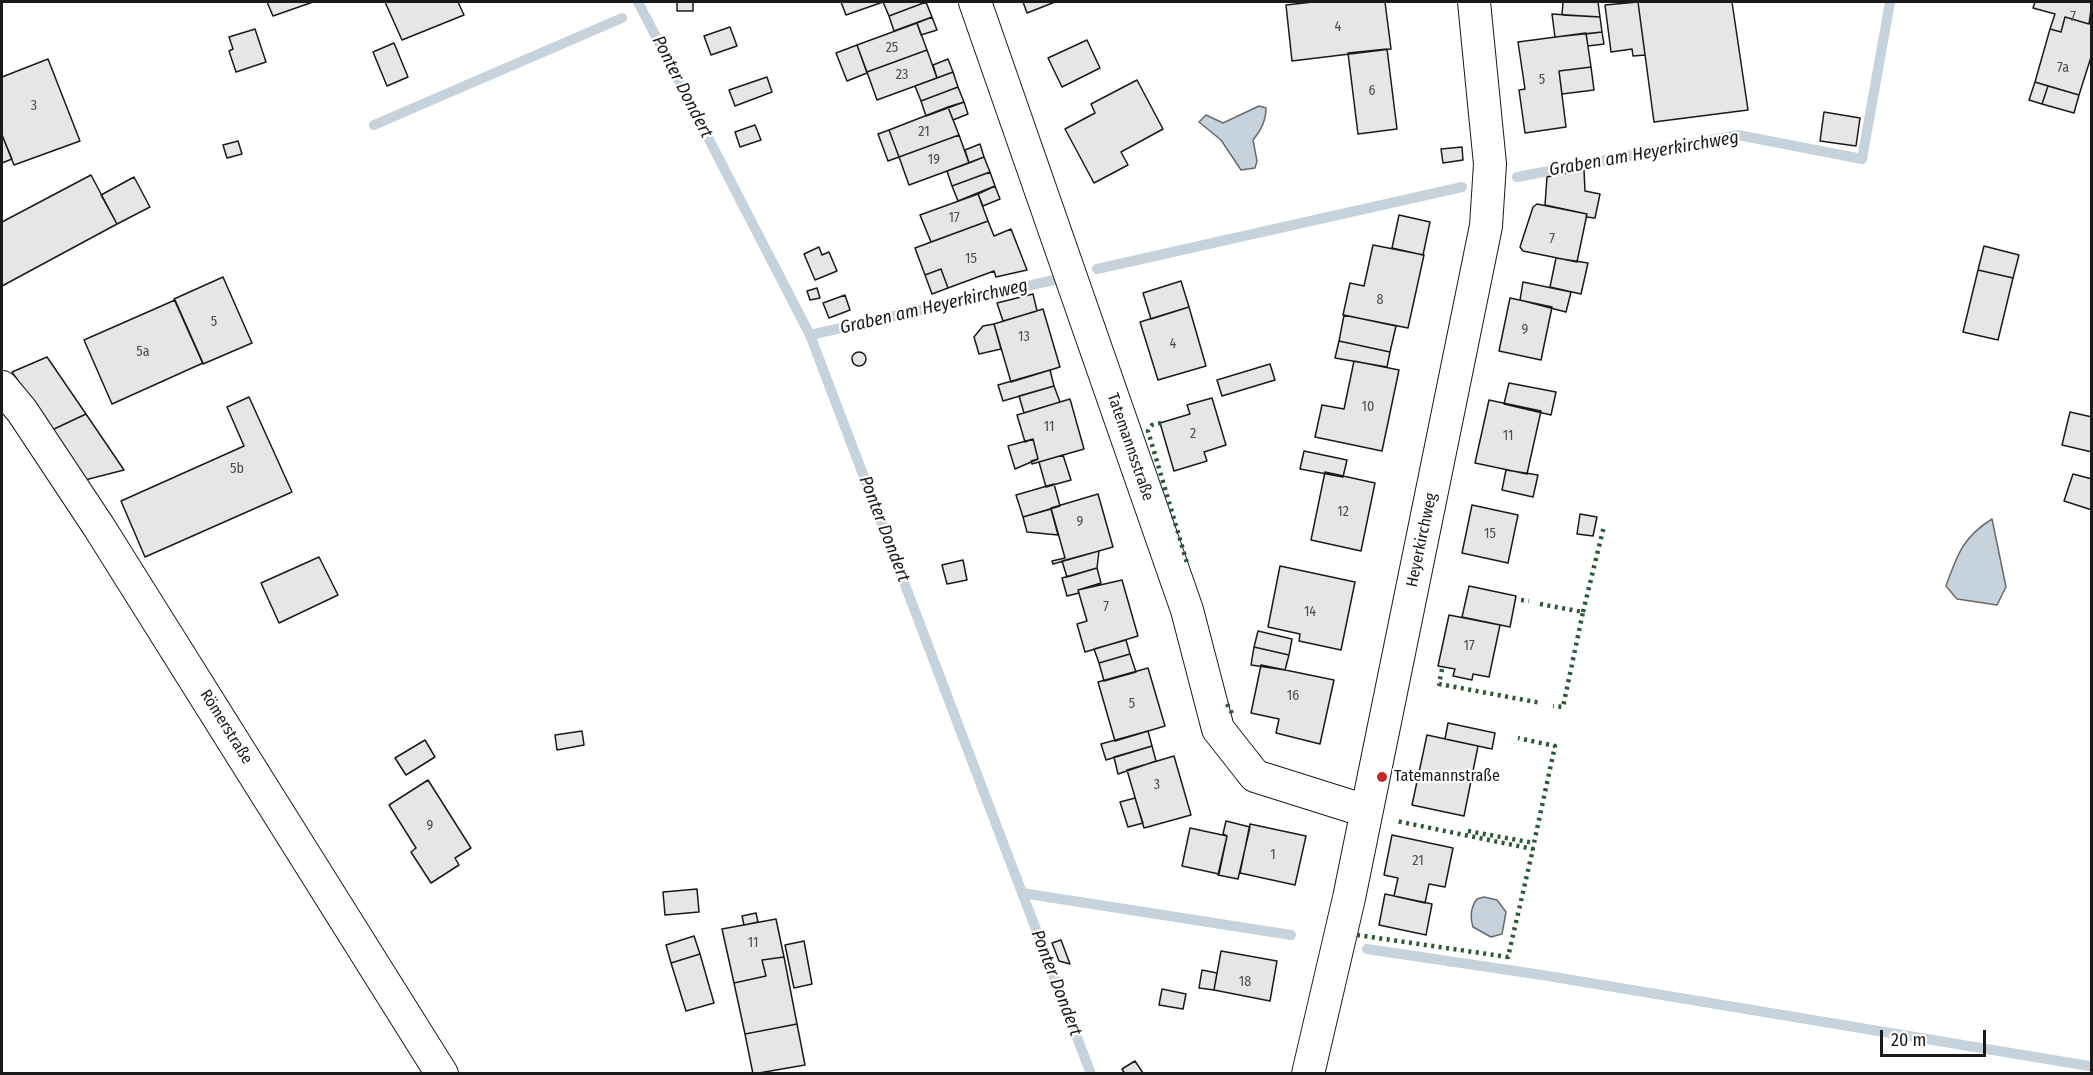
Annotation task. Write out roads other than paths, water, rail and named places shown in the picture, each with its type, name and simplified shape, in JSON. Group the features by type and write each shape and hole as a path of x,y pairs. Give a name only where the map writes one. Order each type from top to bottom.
{"street":[{"name":"Tatemannsstraße","path":"975,2 1187,610 1218,729 1255,776 1366,811"},
{"name":"Heyerkirchweg","path":"1308,1074 1366,811 1486,226 1490,164 1474,2"},
{"name":"Römerstraße","path":"2,387 22,411 99,527 442,1074"}],"waterway":[{"name":"Ponter Dondert","path":"638,2 810,335 1091,1074"},
{"name":"Graben am Heyerkirchweg","path":"1517,177 1738,135 1862,159 1890,2"},
{"path":"374,125 622,18"},
{"name":"Graben am Heyerkirchweg","path":"1097,269 1462,187"},
{"name":"Graben am Heyerkirchweg","path":"810,335 1058,279"},
{"path":"1022,893 1291,935"},
{"path":"1367,949 1542,975 2089,1066"}],"place":[{"name":"Tatemannstraße","path":"1382,777"}]}
